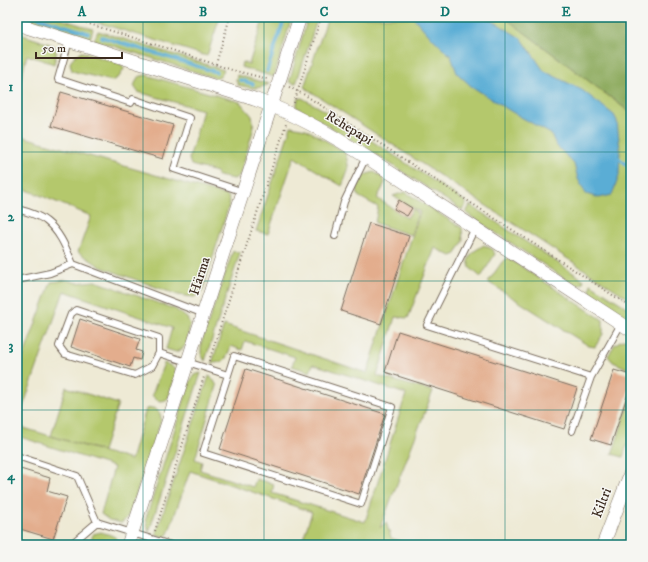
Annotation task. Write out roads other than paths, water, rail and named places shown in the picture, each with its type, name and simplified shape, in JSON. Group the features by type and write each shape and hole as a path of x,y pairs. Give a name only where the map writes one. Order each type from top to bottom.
{"street":[{"name":"Härma","path":"130,539 300,17"},
{"name":"Rehepapi","path":"17,24 272,105 308,122 366,157 626,327"},
{"name":"Kiltri","path":"604,545 631,472"}],"lane":[{"path":"69,41 58,79 131,103 133,99 190,118 174,169 244,192"},
{"path":"335,236 344,202 366,157"},
{"path":"17,209 46,220 58,233 73,264"},
{"path":"475,228 427,325 591,377"},
{"path":"17,280 50,273 73,264 204,314"},
{"path":"76,310 159,338 159,353 152,366 135,375 65,354 59,346 71,314 76,310"},
{"path":"572,430 591,377 626,327"},
{"path":"159,353 228,375"},
{"path":"234,356 392,407 361,504 203,453 228,375 234,356"},
{"path":"17,456 77,476 97,522 130,539 152,539 171,545"},
{"path":"70,545 97,522"},
{"path":"17,542 25,545"}],"water":[{"path":"413,17 484,17 522,39 544,71 582,90 614,115 617,121 620,150 619,176 612,195 599,198 586,194 578,179 574,164 556,145 551,134 512,112 471,86 457,73 451,56"}],"waterway":[{"path":"37,17 88,33"},
{"path":"267,71 285,17"},
{"path":"102,37 216,72"},
{"path":"240,80 253,84"},
{"path":"616,156 631,168"}]}
